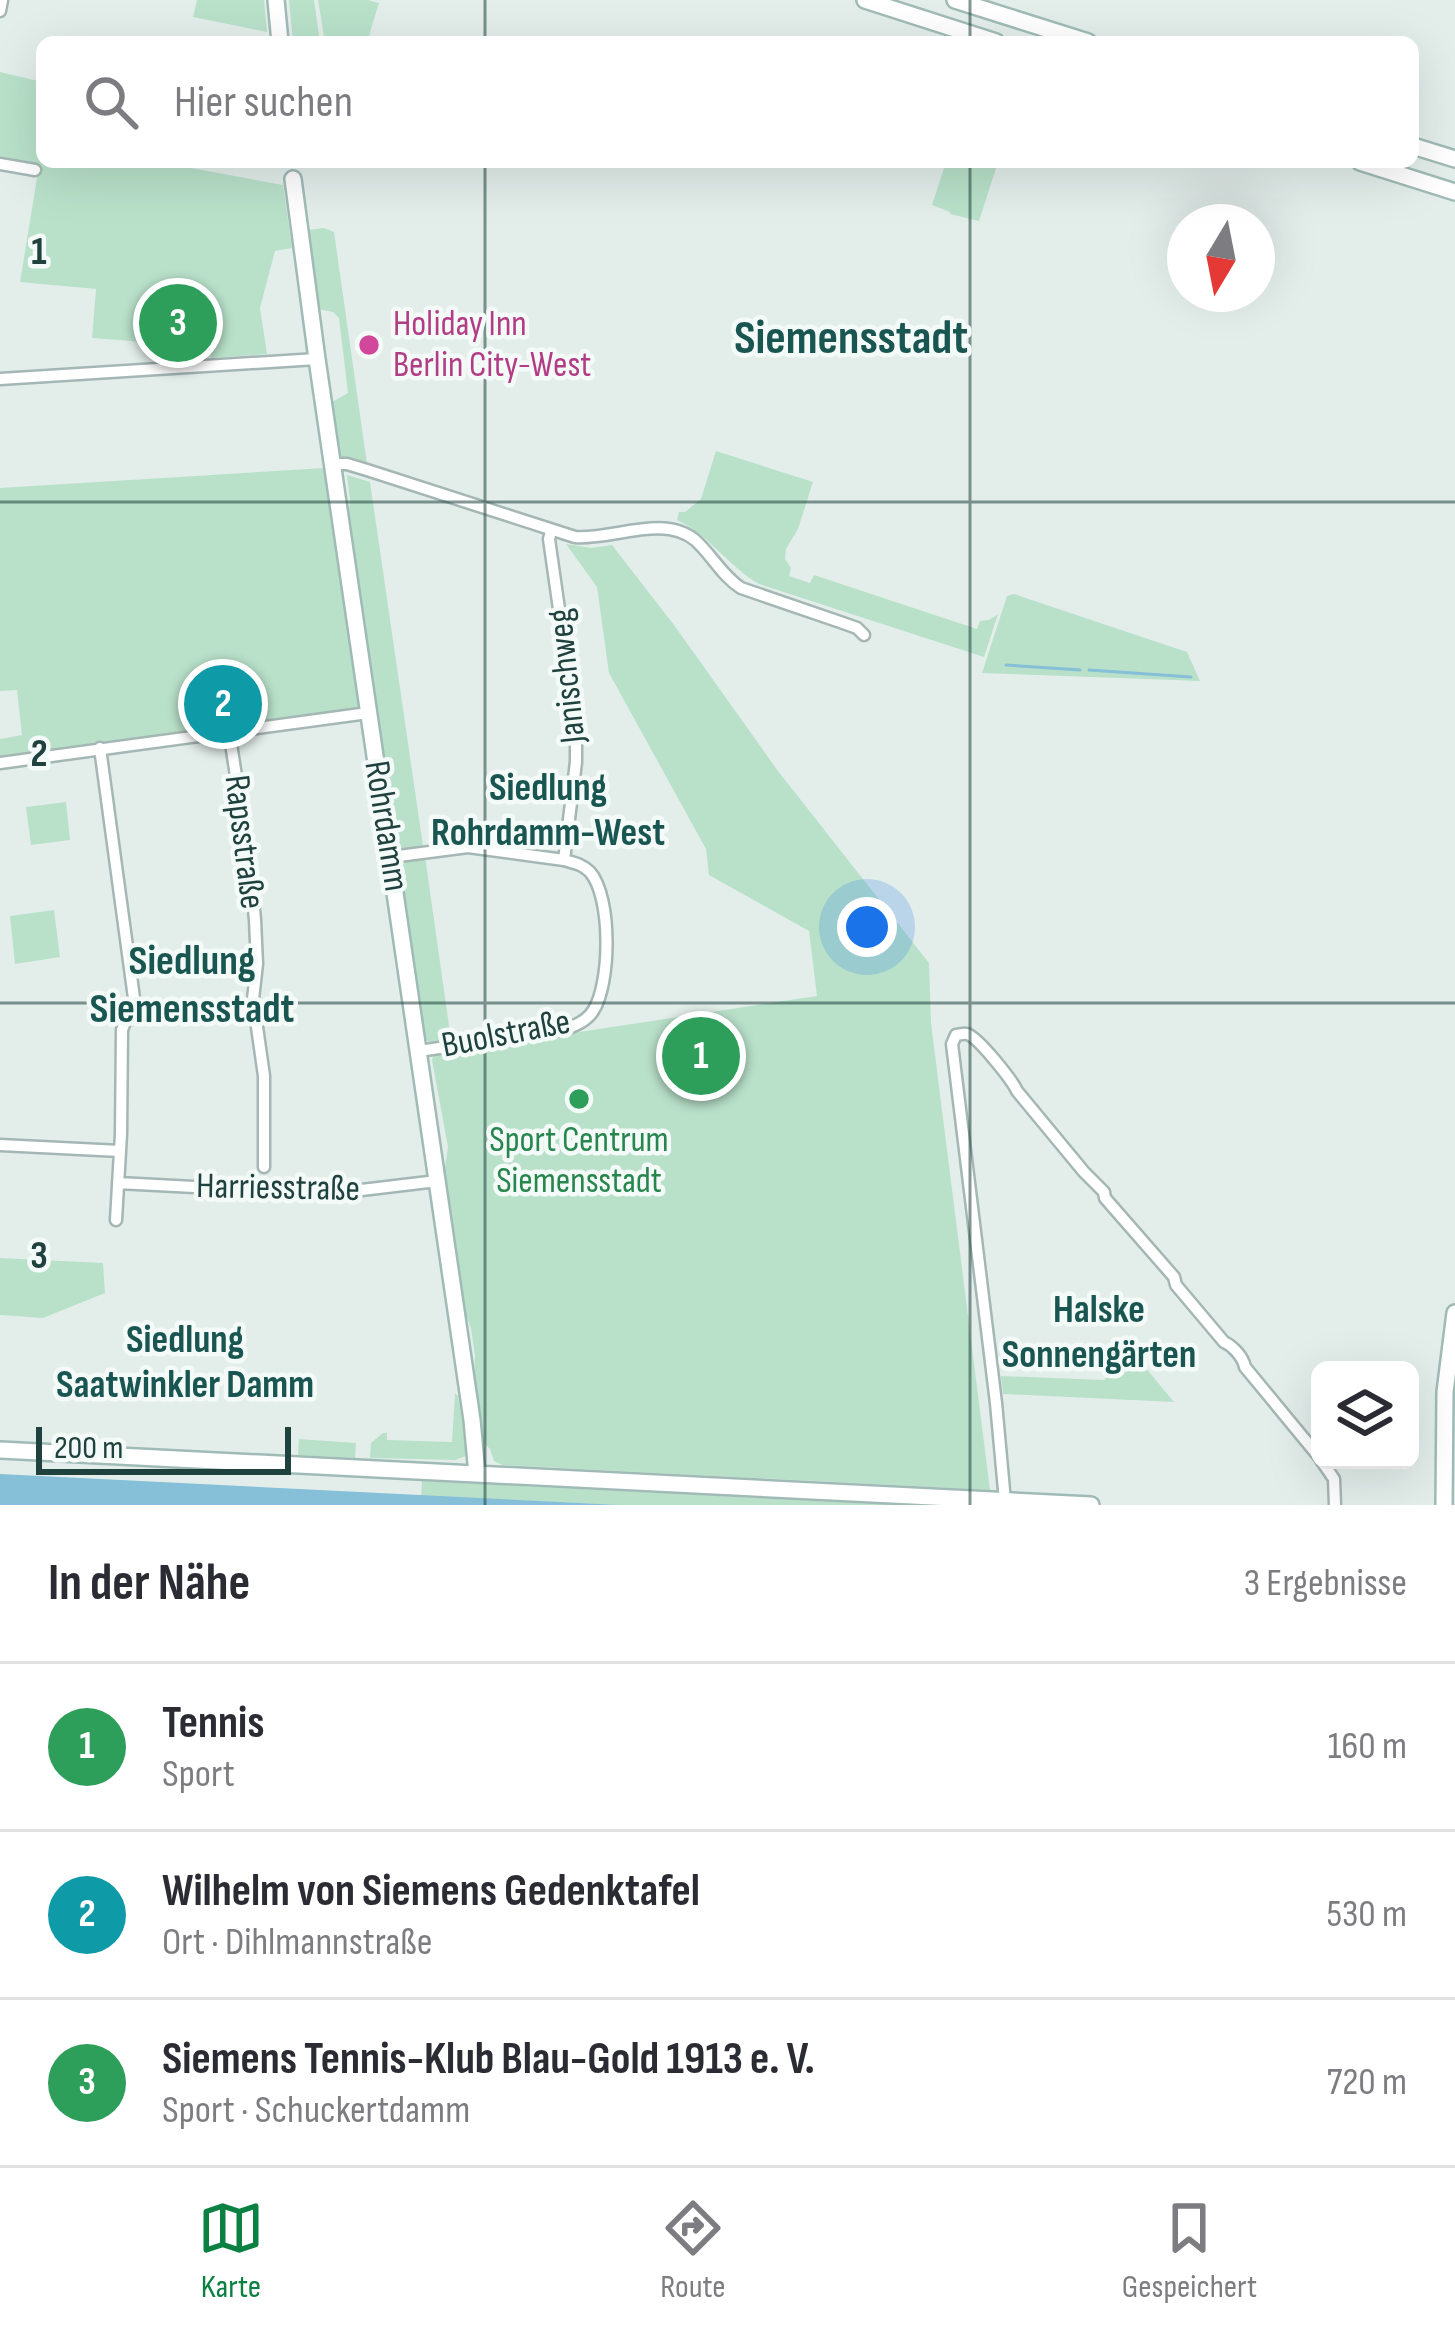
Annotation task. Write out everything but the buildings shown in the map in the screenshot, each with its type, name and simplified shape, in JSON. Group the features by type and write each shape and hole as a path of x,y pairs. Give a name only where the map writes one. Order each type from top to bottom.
{"main road":[{"path":"276,0 279,36"},
{"path":"865,0 977,36"},
{"path":"955,0 1069,36"},
{"path":"1419,148 1455,159"},
{"path":"1379,168 1455,192"},
{"name":"Rohrdamm","path":"293,178 477,1474"},
{"path":"1444,1505 1445,1392 1455,1313"},
{"path":"0,1450 1091,1505"}],"street":[{"path":"0,11 2,0"},
{"path":"0,164 35,170"},
{"path":"0,379 317,359"},
{"path":"333,464 347,464 585,538 658,529 684,533 740,588 843,622 864,635"},
{"name":"Janischweg","path":"551,531 576,728 564,860"},
{"path":"0,763 368,713"},
{"name":"Rapsstraße","path":"229,731 256,936 253,999 264,1076 263,1180"},
{"path":"100,748 134,998 122,1030 116,1220"},
{"path":"391,857 468,848 564,860"},
{"name":"Buolstraße","path":"419,1052 561,1030 591,1014 602,982 604,908 591,873 564,860"},
{"path":"1005,1501 952,1044 956,1035 970,1035 1016,1084 1017,1091 1311,1447"},
{"path":"0,1145 120,1151"},
{"name":"Harriesstraße","path":"118,1183 263,1180 356,1193 437,1180"},
{"path":"1328,1469 1334,1479 1335,1505"}],"green space":[{"path":"197,0 264,0 267,32 193,17"},
{"path":"289,0 314,0 319,36 292,36"},
{"path":"318,0 379,3 369,36 324,36"},
{"path":"0,72 36,81 36,168 191,168 283,185 292,248 275,251 260,308 267,354 211,358 210,347 92,338 96,289 20,282 38,172 0,164"},
{"path":"944,168 996,168 979,221 932,205"},
{"path":"307,230 334,232 367,464 340,457 332,402 348,393 339,318 318,309"},
{"path":"716,451 813,482 798,529 786,549 789,576 810,583 814,575 977,629 980,621 998,614 984,657 748,577 677,520 679,512 701,499"},
{"path":"324,468 360,712 0,758 0,739 22,735 17,690 0,691 0,488"},
{"path":"347,475 370,482 423,846 400,849 388,798 348,519"},
{"path":"566,544 612,545 778,771 929,963 931,1023 990,1490 502,1465 494,1461 483,1442 475,1355 463,1306 444,1173 448,1147 434,1054 817,996 809,931 709,875 706,849 609,673 597,587"},
{"path":"1014,594 1187,652 1200,681 982,673 1007,596"},
{"path":"66,802 70,840 31,845 26,807"},
{"path":"425,856 451,1040 431,1043 424,1039 399,865 401,860"},
{"path":"54,910 60,957 15,964 10,916"},
{"path":"0,1258 103,1263 105,1293 43,1318 0,1315"},
{"name":"Halske Sonnengärten","path":"1135,1355 1174,1402 1003,1394 1001,1376 1104,1380"},
{"path":"455,1393 468,1455 456,1460 370,1458 371,1443 383,1433 387,1440 452,1442"},
{"path":"299,1439 356,1443 355,1458 298,1455"},
{"path":"422,1481 903,1505 620,1505 421,1496"}],"water":[{"path":"0,1474 620,1505 0,1505"}],"waterway":[{"path":"1006,665 1080,670"},
{"path":"1089,670 1191,677"}],"place":[{"name":"Siemens Tennis-Klub Blau-Gold 1913 e. V.","path":"178,323"},
{"name":"Holiday Inn Berlin City-West","path":"369,345"},
{"name":"Wilhelm von Siemens Gedenktafel","path":"223,704"},
{"name":"Tennis","path":"701,1056"},
{"name":"Sport Centrum Siemensstadt","path":"579,1099"}],"district":[{"name":"Siemensstadt","path":"851,338"},
{"name":"Siedlung Rohrdamm-West","path":"548,810"},
{"name":"Siedlung Siemensstadt","path":"192,985"},
{"name":"Halske Sonnengärten","path":"1099,1332"},
{"name":"Siedlung Saatwinkler Damm","path":"185,1362"}]}
